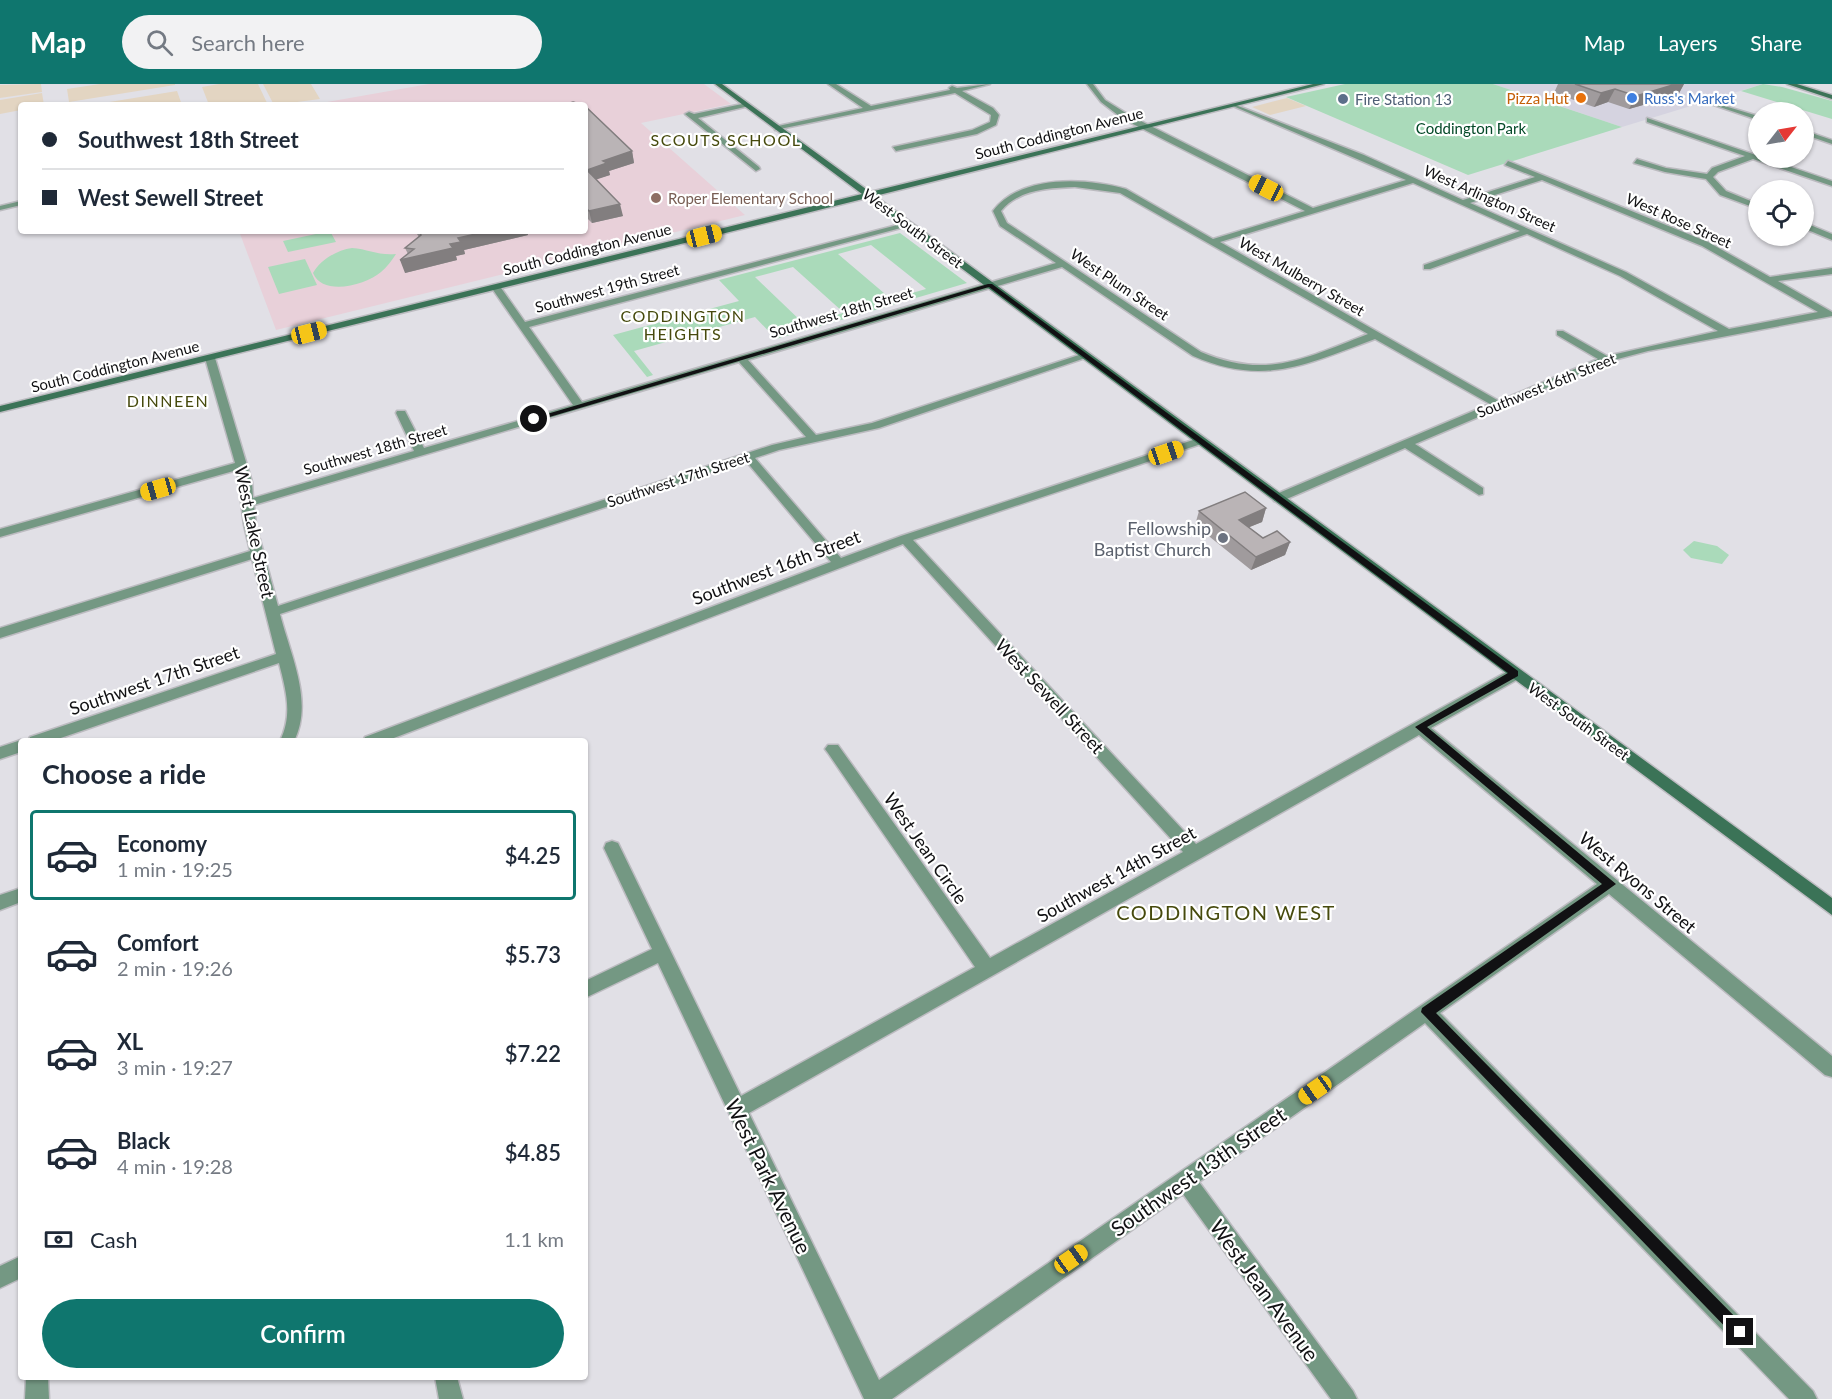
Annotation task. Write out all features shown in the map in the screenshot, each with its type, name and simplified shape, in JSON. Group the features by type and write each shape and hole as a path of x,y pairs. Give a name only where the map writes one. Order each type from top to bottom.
{"main road":[{"name":"West South Street","path":"718,84 1832,908"},
{"name":"South Coddington Avenue","path":"0,410 1320,84"},
{"path":"1790,84 1832,97"}],"street":[{"path":"831,84 870,109"},
{"path":"896,149 974,132 998,120 990,110 944,84"},
{"path":"778,128 987,84"},
{"path":"1090,84 1108,105 1146,127 1312,211"},
{"path":"1710,102 1748,115"},
{"path":"747,105 691,116 756,169"},
{"name":"West Arlington Street","path":"1235,105 1529,231 1650,287 1727,332"},
{"path":"1650,120 1748,154"},
{"path":"1814,136 1832,142"},
{"path":"1709,177 1714,170 1748,158"},
{"path":"1637,160 1665,170 1709,177 1716,188 1748,203"},
{"name":"West Rose Street","path":"1508,163 1685,235 1829,314"},
{"path":"1787,168 1832,184"},
{"path":"1464,202 1542,177"},
{"path":"1212,242 1414,180"},
{"name":"West Plum Street","path":"1089,183 1058,185 1016,196 1003,202 997,211 1003,224 1197,354 1236,369 1264,371 1286,368 1375,334"},
{"name":"West Mulberry Street","path":"1089,183 1123,191 1497,404"},
{"path":"0,208 18,204"},
{"name":"Southwest 19th Street","path":"523,325 908,225"},
{"path":"1814,230 1832,237"},
{"path":"1427,267 1529,231"},
{"name":"Southwest 18th Street","path":"249,503 1063,264"},
{"path":"1770,280 1832,271"},
{"path":"496,287 579,406"},
{"name":"Southwest 16th Street","path":"1278,498 1606,359 1727,332 1829,314"},
{"path":"1560,333 1606,359"},
{"name":"Southwest 17th Street","path":"273,612 748,456 813,438 875,426 1086,356"},
{"name":"West Lake Street","path":"210,358 242,465 257,554 296,702 293,729 288,738"},
{"path":"741,358 813,438"},
{"path":"401,413 420,452"},
{"name":"Southwest 16th Street","path":"378,738 905,538 1200,441"},
{"path":"1405,444 1479,491"},
{"path":"748,456 839,564"},
{"path":"0,533 242,465"},
{"name":"West Sewell Street","path":"905,538 1194,853"},
{"path":"0,633 257,554"},
{"name":"Southwest 17th Street","path":"44,738 285,656"},
{"name":"Southwest 14th Street","path":"737,1109 1515,674"},
{"name":"West Ryons Street","path":"1420,727 1832,1068"},
{"path":"0,753 18,747"},
{"name":"West Jean Circle","path":"833,749 987,969"},
{"name":"West Park Avenue","path":"612,848 875,1398"},
{"name":"Southwest 13th Street","path":"875,1398 1610,884"},
{"path":"0,903 18,896"},
{"path":"588,989 662,953"},
{"path":"1427,1012 1806,1399"},
{"name":"West Jean Avenue","path":"1185,1180 1345,1399"},
{"path":"0,1277 18,1268"},
{"path":"37,1380 37,1399"},
{"path":"447,1380 452,1399"}],"shaded area":[{"path":"41,84 42,92 0,98 0,85"},
{"path":"100,84 175,85 69,102 67,89"},
{"path":"219,84 258,84 267,102 208,102 202,87"},
{"path":"263,84 311,84 320,99 297,102 272,102"},
{"name":"Roper Elementary School","path":"429,84 704,84 731,104 641,123 745,215 276,330 240,234 588,234 588,102 327,102"},
{"path":"1493,84 1763,84 1622,127"},
{"path":"177,91 181,102 109,102"},
{"path":"42,93 44,102 18,102 18,111 0,114 0,100"},
{"path":"1287,98 1306,106 1270,115 1252,107"}],"green space":[{"name":"Coddington Park","path":"1345,84 1493,84 1622,127 1468,175 1286,97"},
{"path":"1763,84 1832,101 1832,119 1814,113 1814,102 1777,102 1741,91"},
{"path":"900,233 967,283 776,339 755,317 634,351 653,375 647,377 613,335 739,301 719,280","holes":["871,245 925,288 926,289 891,299 838,254","793,267 843,312 843,313 804,324 755,277"]},
{"path":"316,234 332,234 336,242 288,252 283,241"},
{"path":"352,248 396,254 381,272 356,284 335,287 318,280 313,273 324,260 335,253"},
{"path":"305,259 317,285 279,294 268,267"},
{"path":"1694,541 1717,546 1729,555 1722,564 1691,558 1683,550"}],"building":[{"path":"1575,84 1676,84 1636,96 1615,89 1601,93"},
{"path":"588,109 632,151 603,161 607,163 588,170"},
{"path":"588,171 620,204 588,210"},
{"path":"476,234 458,238 461,242 450,244 453,248 400,260 414,249 405,248 421,235"},
{"path":"1245,492 1266,508 1239,520 1263,538 1277,531 1290,542 1256,557 1199,511"}],"place":[{"name":"Pizza Hut","path":"1581,98"},
{"name":"Russ's Market","path":"1632,98"},
{"name":"Fire Station 13","path":"1343,99"},
{"name":"Roper Elementary School","path":"656,198"},
{"name":"Fellowship Baptist Church","path":"1223,538"}],"district":[{"name":"SCOUTS SCHOOL","path":"726,139"},
{"name":"CODDINGTON HEIGHTS","path":"683,324"},
{"name":"DINNEEN","path":"168,400"},
{"name":"CODDINGTON WEST","path":"1226,912"}],"route":[{"path":"534,419 990,285 1515,674 1420,727 1610,884 1427,1012 1740,1332"}]}
